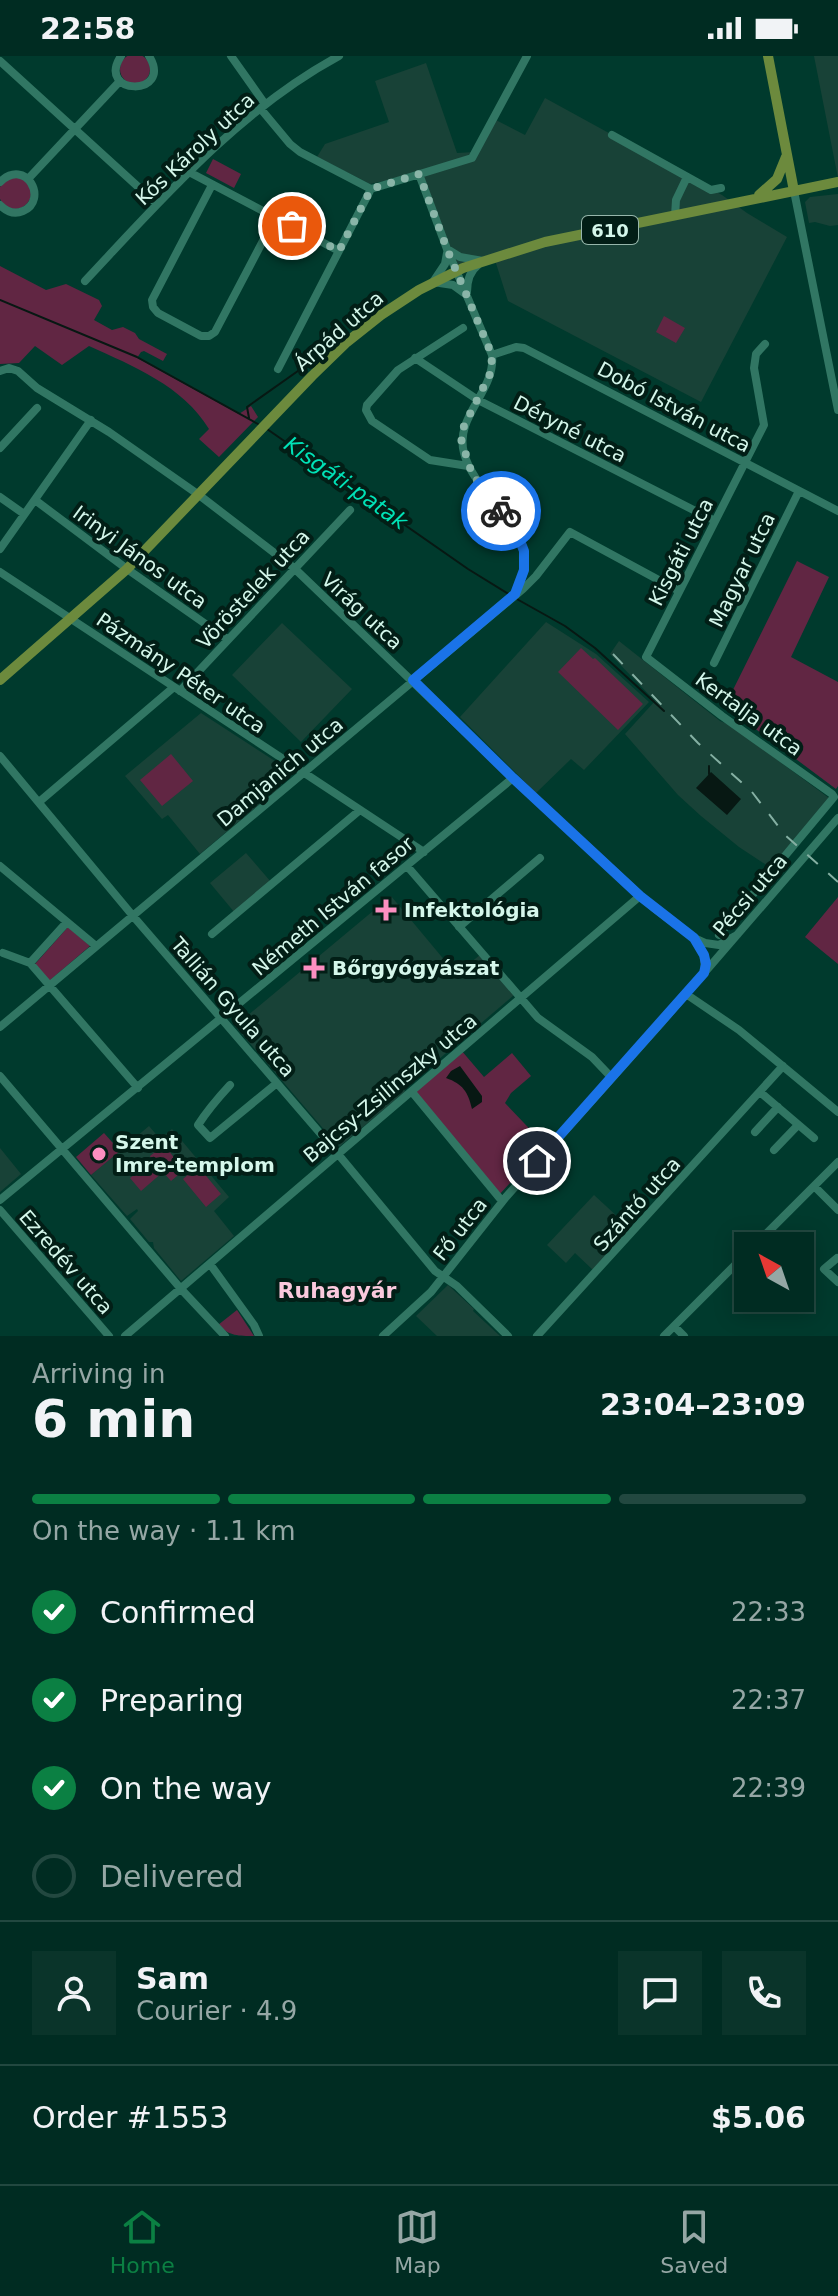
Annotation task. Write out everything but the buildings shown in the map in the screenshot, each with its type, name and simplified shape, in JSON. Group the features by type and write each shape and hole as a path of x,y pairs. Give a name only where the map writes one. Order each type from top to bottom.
{"main road":[{"path":"768,56 794,191"},
{"path":"755,198 777,179 787,155"},
{"name":"610","path":"794,191 838,182"},
{"name":"Árpád utca","path":"199,495 281,408 360,331 433,282 483,261 545,242 794,191"},
{"name":"610","path":"0,680 127,569 199,495"}],"street":[{"path":"121,56 116,68 120,81 137,88 148,83 154,72 149,56"},
{"path":"231,56 290,144 371,189 472,158 527,56"},
{"name":"Kós Károly utca","path":"85,281 189,172 263,106 339,56"},
{"path":"0,61 157,204"},
{"path":"28,179 120,81"},
{"path":"612,135 711,190 721,188"},
{"path":"189,172 339,251"},
{"path":"0,182 17,174 28,179 35,195 30,206 20,212 2,209"},
{"path":"419,174 492,355 491,372 464,426 461,439 468,466 517,533 524,551 524,570 513,596"},
{"path":"675,216 676,200 687,177"},
{"path":"212,185 152,300 158,313 201,336 215,332 275,218"},
{"path":"278,369 371,189"},
{"path":"794,191 838,410"},
{"path":"447,249 460,257 483,261"},
{"path":"447,249 445,264 433,282 453,285 468,296"},
{"path":"468,296 469,278 474,268 483,261"},
{"path":"463,328 387,380 367,405 372,421 430,460 468,466"},
{"name":"Kisgáti utca","path":"646,657 764,425 754,368 756,354 765,344"},
{"name":"Dobó István utca","path":"492,355 516,347 524,348 838,511"},
{"name":"Déryné utca","path":"415,358 478,400 715,521"},
{"name":"Virág utca","path":"0,371 9,368 18,371 37,388 91,420 199,495 294,568 640,896 694,938"},
{"path":"0,448 37,408"},
{"path":"0,549 91,420"},
{"name":"Magyar utca","path":"714,663 799,491"},
{"path":"0,497 24,514"},
{"name":"Irinyi János utca","path":"35,500 227,639"},
{"name":"Vöröstelek utca","path":"39,802 177,689 350,510"},
{"name":"Damjanich utca","path":"0,1027 513,596 536,576 570,532 679,591"},
{"path":"524,570 536,576"},
{"name":"Pázmány Péter utca","path":"1,575 424,852"},
{"name":"Kertalja utca","path":"646,657 834,797 719,935"},
{"name":"Tallián Gyula utca","path":"0,756 435,1271 453,1283 508,1336"},
{"name":"Németh István fasor","path":"0,1200 513,778"},
{"path":"212,934 360,810"},
{"name":"Pécsi utca","path":"686,994 838,818"},
{"path":"459,927 540,858"},
{"path":"0,866 96,946"},
{"path":"407,866 538,1018 592,1057 612,1078"},
{"name":"Bajcsy-Zsilinszky utca","path":"125,1336 640,896"},
{"path":"30,963 67,922"},
{"path":"694,938 714,945 737,935"},
{"path":"694,938 704,955 704,973"},
{"path":"3,953 30,963 138,1088"},
{"path":"686,994 739,1030 838,1112"},
{"name":"Fő utca","path":"383,1336 416,1308 502,1201 686,994"},
{"name":"Szántó utca","path":"537,1336 783,1066"},
{"path":"0,1076 181,1289 225,1336"},
{"path":"230,1085 199,1122 198,1125 210,1138 277,1083"},
{"path":"412,1092 502,1201"},
{"path":"760,1092 814,1138"},
{"path":"755,1132 778,1107"},
{"path":"774,1150 798,1125"},
{"path":"768,1232 838,1162"},
{"path":"814,1186 838,1210"},
{"name":"Ezredév utca","path":"0,1210 109,1336"},
{"path":"837,1258 824,1269 838,1282"},
{"path":"210,1264 259,1336"},
{"path":"664,1336 734,1266"},
{"path":"450,1269 453,1283"},
{"path":"674,1326 684,1336"}],"shaded area":[{"path":"135,54 146,58 150,69 146,80 135,84 124,80 120,69 124,58"},
{"path":"814,56 838,56 838,178"},
{"path":"426,63 457,153 475,152 492,118 525,135 545,98 722,195 787,237 701,402 508,301 494,257 456,270 419,174 370,184 317,157 325,144 389,122 375,81","holes":["643,221 545,242 498,256 545,240"]},
{"path":"213,159 241,174 234,188 206,173"},
{"path":"15,177 26,182 31,193 26,204 15,209 4,204 -1,193 4,182"},
{"path":"838,194 838,225 809,223 805,202 810,197"},
{"path":"0,266 46,290 66,284 99,300 102,306 94,320 112,330 123,327 167,354 163,361 144,351 137,358 239,414 251,406 258,417 219,457 199,439 209,429 171,389 123,361 89,346 62,365 35,346 19,363 0,364"},
{"path":"664,316 685,328 676,343 656,332"},
{"path":"797,561 829,577 791,657 838,682 836,789 725,706"},
{"path":"546,622 596,654 649,702 584,770 571,759 536,793 460,717"},
{"path":"282,623 352,689 301,742 232,675"},
{"path":"619,641 720,721 730,725 829,798 771,868 739,847 678,795 625,734 655,701 610,654"},
{"path":"581,648 643,704 618,730 558,672"},
{"path":"201,713 278,763 269,776 279,788 200,854 168,815 162,819 125,776"},
{"path":"171,754 193,781 162,806 140,780"},
{"path":"711,772 741,799 727,815 696,788"},
{"path":"246,853 271,882 235,913 210,883"},
{"path":"391,896 456,974 480,955 514,995 339,1147 235,1026"},
{"path":"838,897 838,964 805,937"},
{"path":"68,927 90,946 49,981 35,964"},
{"path":"461,1050 484,1077 512,1053 531,1076 511,1093 505,1103 545,1145 498,1196 412,1092"},
{"path":"460,1066 482,1096 482,1102 472,1109 464,1089 446,1078"},
{"path":"149,1126 160,1139 172,1129 229,1197 214,1211 234,1236 181,1281 154,1248 153,1242 149,1242 130,1219 137,1209 127,1216 91,1175"},
{"path":"104,1133 120,1151 91,1175 76,1157"},
{"path":"164,1145 184,1170 171,1181 163,1172 141,1191 130,1178 152,1160 150,1156"},
{"path":"0,1148 21,1174 0,1192"},
{"path":"198,1166 221,1194 206,1207 183,1179"},
{"path":"594,1195 631,1229 593,1270 575,1253 566,1263 547,1245"},
{"path":"448,1285 500,1336 437,1336 416,1316"},
{"path":"237,1310 254,1336 234,1335 218,1325"}],"waterway":[{"name":"Kisgáti-patak","path":"0,300 137,357 258,424"},
{"path":"249,418 247,407 305,366"},
{"name":"Kisgáti-patak","path":"267,429 510,595"},
{"name":"Kisgáti-patak","path":"515,598 565,626 595,648 664,711"},
{"name":"Kisgáti-patak","path":"709,766 709,774"}],"railway":[{"path":"613,654 698,743 752,792 785,835 838,882"}],"way so far":[{"path":"292,226 339,251 371,189 419,174 492,355 491,372 464,426 461,439 472,474 501,511"}],"place":[{"name":"Infektológia","path":"386,910"},
{"name":"Bőrgyógyászat","path":"314,968"},
{"name":"Szent Imre-templom","path":"99,1154"}],"district":[{"name":"Ruhagyár","path":"337,1290"}],"route":[{"path":"501,511 517,533 524,551 524,570 515,594 413,680 640,896 694,938 706,964 704,973 537,1161"}]}
